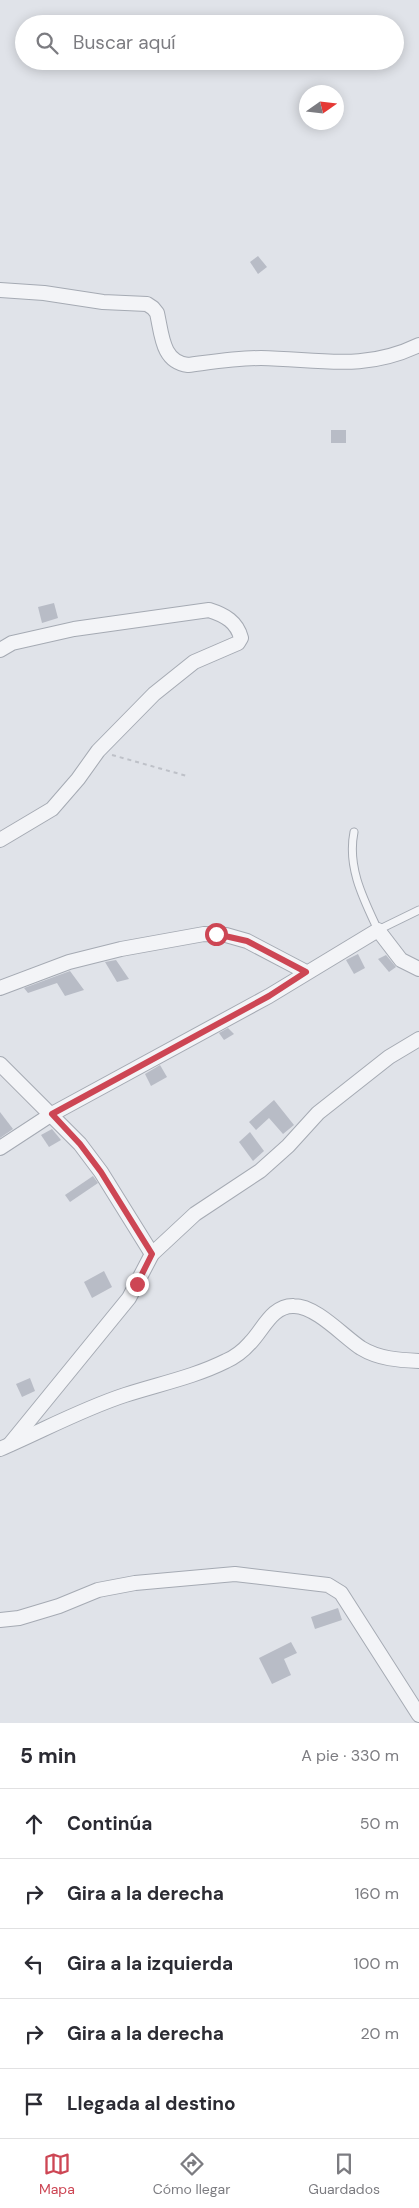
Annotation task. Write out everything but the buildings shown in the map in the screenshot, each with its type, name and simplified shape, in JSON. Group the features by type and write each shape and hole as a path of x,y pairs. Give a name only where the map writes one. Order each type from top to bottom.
{"street":[{"path":"0,290 18,290 103,302 147,304 157,313 167,353 178,364 188,365 251,358 356,363 396,355 419,345"},
{"path":"0,650 12,643 74,629 198,610 209,610 218,613 235,624 241,637 238,643 194,662 154,694 98,751 78,779 52,809 0,840"},
{"path":"0,1148 52,1114 261,1001 378,930 401,960 419,970"},
{"path":"0,988 69,962 121,949 204,934 226,935 247,941 306,972"},
{"path":"5,1446 129,1298 152,1254 195,1214 260,1171 288,1146 318,1113 403,1047 419,1040"},
{"path":"0,1064 80,1144 101,1172 152,1254"},
{"path":"5,1446 124,1395 166,1383 226,1361 242,1351 276,1312 286,1307 296,1306 307,1309 361,1348 374,1355 393,1360 419,1361"},
{"path":"0,1620 19,1618 59,1606 98,1590 134,1583 235,1574 328,1585 341,1593 419,1715"}],"lane":[{"path":"354,832 351,846 352,861 361,893 378,930 419,910"},
{"path":"403,1047 419,1048"}],"path":[{"path":"98,751 186,776"}],"route":[{"path":"137,1284 152,1254 101,1172 80,1144 52,1114 244,1010 306,972 247,941 216,934"}]}
